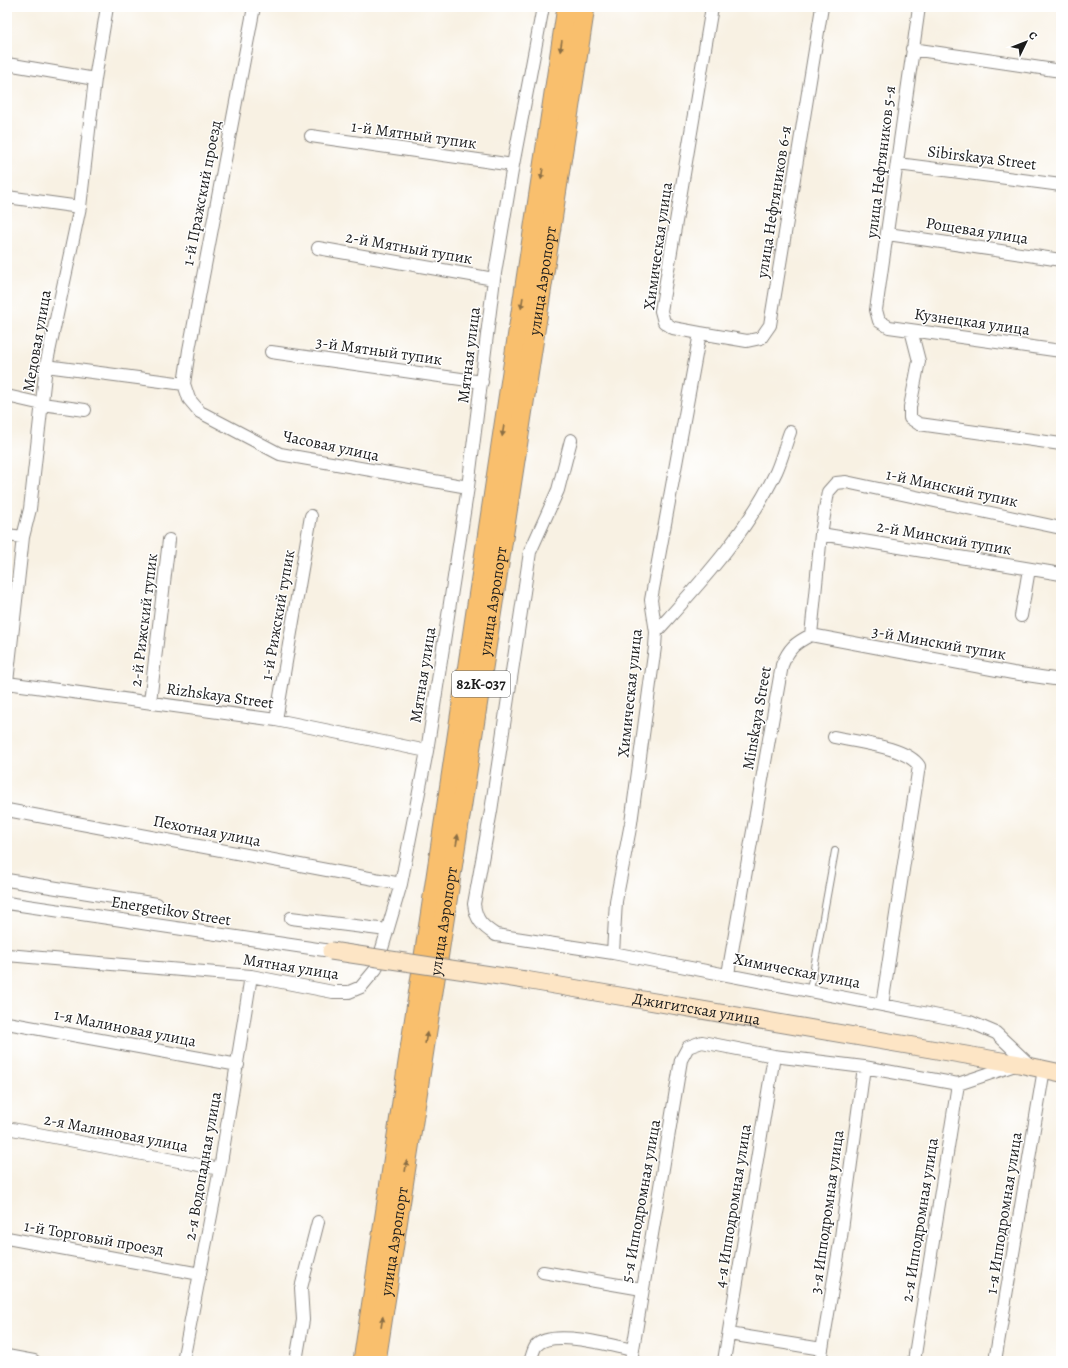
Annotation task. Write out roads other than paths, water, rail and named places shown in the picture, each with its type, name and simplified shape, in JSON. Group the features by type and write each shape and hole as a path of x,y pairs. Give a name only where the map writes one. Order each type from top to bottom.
{"main road":[{"name":"улица Аэропорт","path":"363,1361 567,7"},
{"name":"улица Аэропорт","path":"376,1361 585,7"}],"street":[{"name":"Медовая улица","path":"7,682 23,538 30,509 46,366 80,207 95,79 107,7"},
{"name":"1-й Пражский проезд","path":"184,384 189,350 254,7"},
{"name":"Мятная улица","path":"7,955 251,976 332,992 349,992 361,987 376,969 401,884 427,750 468,487 494,279 513,165 543,7"},
{"name":"Химическая улица","path":"712,7 661,312 664,322 673,328 700,333 651,600 656,632 631,823 616,901 614,953 970,1022 996,1033 1031,1067"},
{"name":"улица Нефтяников 6-я","path":"700,333 747,341 762,338 770,325 822,7"},
{"name":"улица Нефтяников 5-я","path":"879,321 876,310 898,164 912,49 919,7"},
{"path":"912,49 1061,71"},
{"path":"7,64 95,79"},
{"name":"1-й Мятный тупик","path":"311,136 513,165"},
{"name":"Sibirskaya Street","path":"898,164 1061,185"},
{"path":"7,197 80,207"},
{"name":"Рощевая улица","path":"888,234 1061,260"},
{"name":"2-й Мятный тупик","path":"318,248 494,279"},
{"name":"Кузнецкая улица","path":"879,321 889,327 1061,351"},
{"path":"911,330 918,361 910,407 910,418 919,424 1061,444"},
{"name":"3-й Мятный тупик","path":"271,352 482,382"},
{"path":"46,366 184,384"},
{"name":"Часовая улица","path":"184,384 189,399 200,412 280,454 468,487"},
{"path":"7,396 42,404 85,410"},
{"path":"656,632 705,577 739,533 776,471 790,432"},
{"path":"571,440 558,490 530,552 491,811 474,904 475,915 482,926 496,935 614,953"},
{"name":"1-й Минский тупик","path":"821,534 828,492 836,483 846,482 1061,528"},
{"name":"1-й Рижский тупик","path":"276,720 311,516"},
{"path":"811,635 821,534"},
{"name":"2-й Минский тупик","path":"821,534 1061,574"},
{"path":"7,535 23,538"},
{"name":"2-й Рижский тупик","path":"150,702 169,540"},
{"path":"1021,616 1029,569"},
{"name":"3-й Минский тупик","path":"811,635 1013,673 1061,680"},
{"name":"Minskaya Street","path":"728,974 782,665 787,652 799,641 811,635"},
{"name":"Rizhskaya Street","path":"7,682 276,720 427,750"},
{"path":"834,737 904,753 915,760 919,766 882,1005"},
{"name":"Пехотная улица","path":"7,810 401,884"},
{"path":"7,880 157,904"},
{"name":"Energetikov Street","path":"7,902 331,951"},
{"path":"291,918 387,930"},
{"name":"Джигитская улица","path":"331,951 525,980 1061,1073"},
{"name":"2-я Водопадная улица","path":"184,1361 220,1169 238,1065 251,976"},
{"name":"1-я Малиновая улица","path":"7,1023 238,1065"},
{"name":"5-я Ипподромная улица","path":"632,1355 681,1060 688,1047 702,1042 774,1056"},
{"path":"774,1056 864,1067 958,1084 1031,1067"},
{"name":"4-я Ипподромная улица","path":"724,1361 774,1056"},
{"name":"3-я Ипподромная улица","path":"820,1361 841,1237 864,1067"},
{"name":"1-я Ипподромная улица","path":"995,1361 1031,1067"},
{"name":"2-я Ипподромная улица","path":"914,1361 958,1084"},
{"name":"2-я Малиновая улица","path":"7,1128 220,1169"},
{"path":"296,1361 303,1320 301,1288 318,1222"},
{"name":"1-й Торговый проезд","path":"7,1238 200,1274"},
{"path":"544,1272 642,1289"},
{"path":"728,1334 822,1349"},
{"path":"530,1361 536,1346 549,1339 564,1338 632,1355"},
{"path":"7,1356 34,1361"}],"lane":[{"path":"810,990 835,851"}]}
